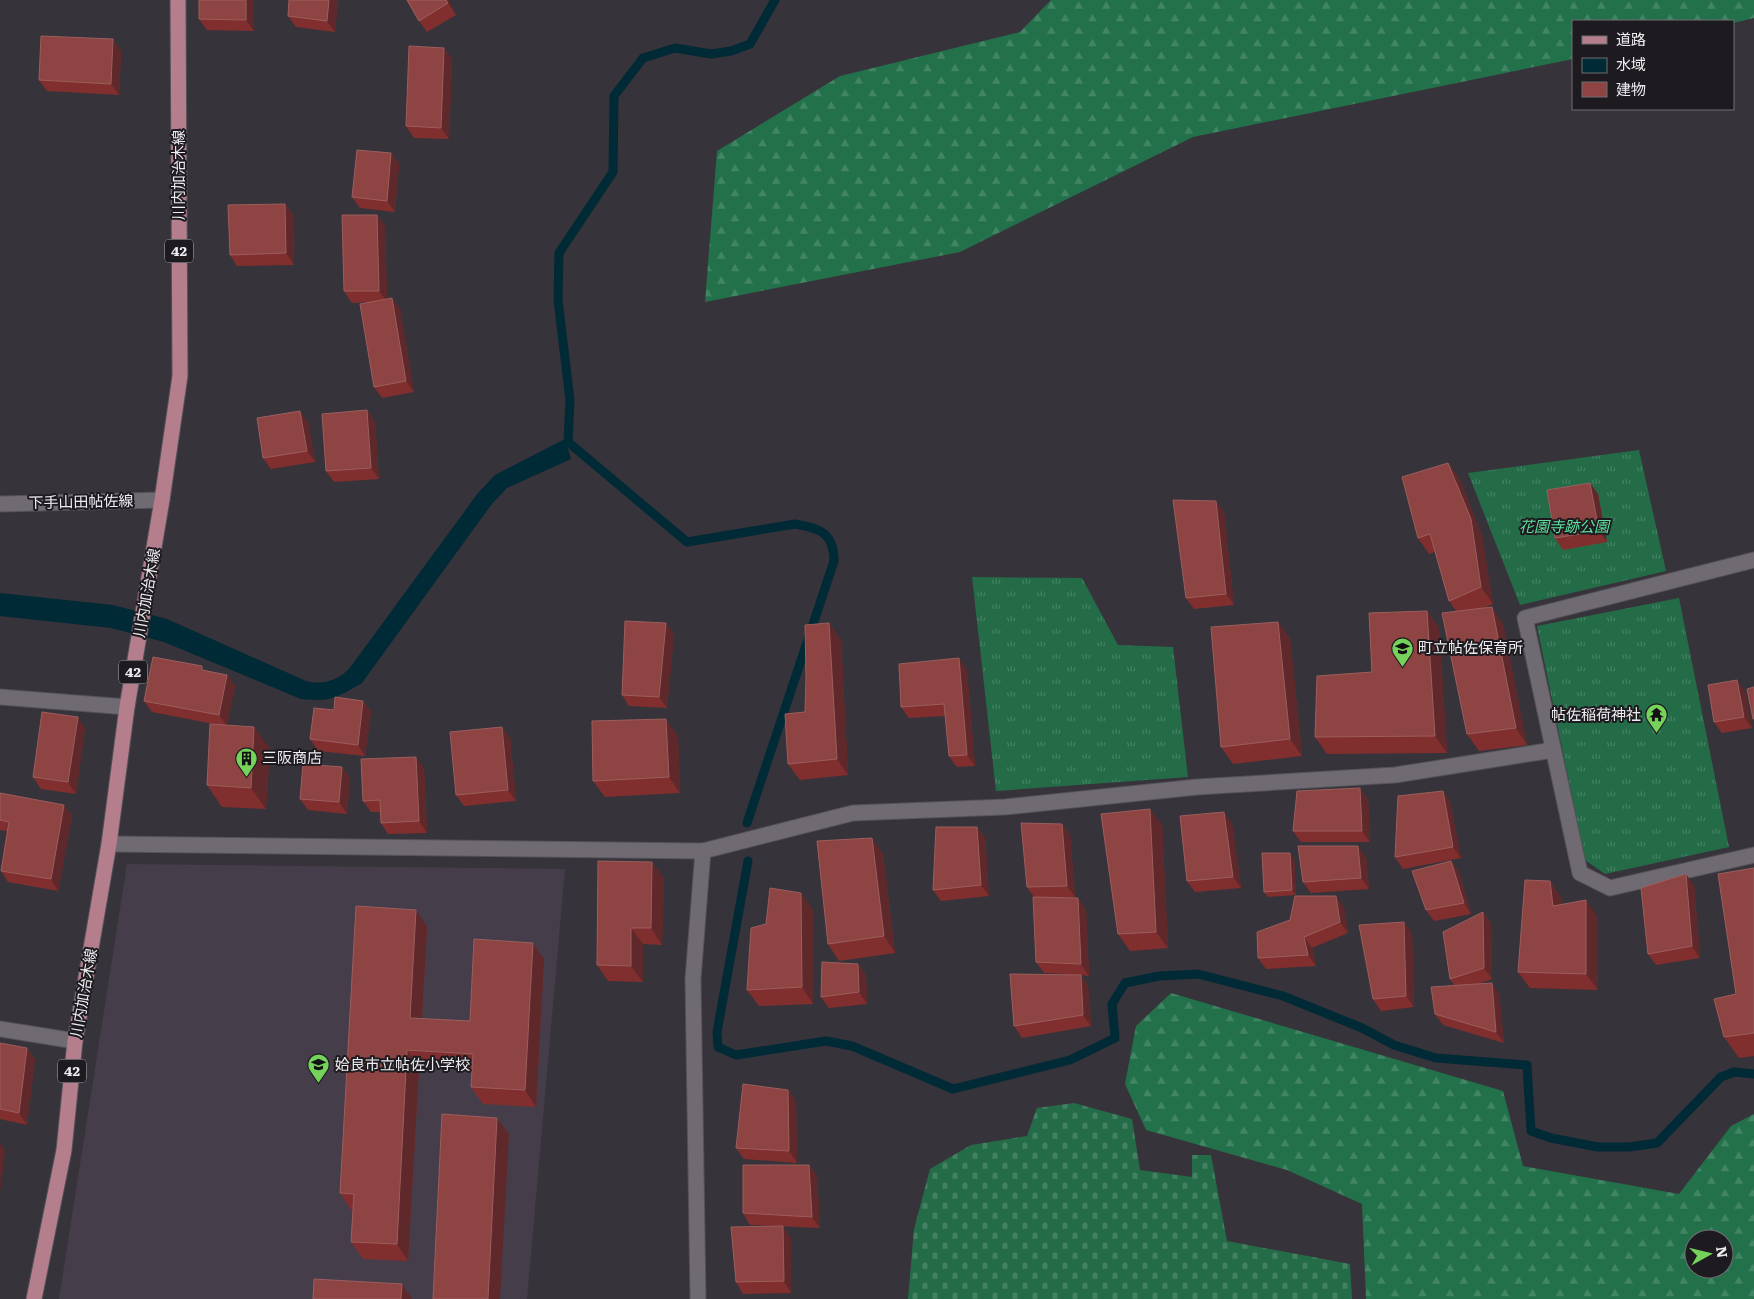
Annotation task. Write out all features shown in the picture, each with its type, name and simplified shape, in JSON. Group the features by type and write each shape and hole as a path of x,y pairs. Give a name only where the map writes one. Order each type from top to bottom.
{"main road":[{"name":"川内加治木線","path":"34,1299 64,1150 75,1040 109,844 127,707 162,500 180,376 178,0"}],"street":[{"name":"下手山田帖佐線","path":"0,504 162,500"},
{"path":"1754,560 1525,618 1580,873 1610,888 1754,855"},
{"path":"0,697 127,707"},
{"path":"109,844 703,851 853,813 1005,807 1197,787 1395,775 1553,750"},
{"path":"698,1299 694,979 703,851"},
{"path":"0,1030 75,1040"}],"shaded area":[{"name":"姶良市立帖佐小学校","path":"127,864 565,869 527,1299 59,1299"}],"green space":[{"path":"1051,0 1754,0 1754,18 1734,23 1734,20 1572,20 1572,59 1193,137 960,252 705,302 717,151 840,76 1020,32"},
{"name":"花園寺跡公園","path":"1639,450 1666,571 1520,605 1468,473"},
{"path":"972,577 1082,578 1118,645 1173,647 1188,777 996,791"},
{"name":"帖佐稲荷神社","path":"1679,598 1729,847 1605,874 1585,860 1537,626"},
{"path":"1171,993 1503,1091 1523,1166 1679,1194 1731,1126 1754,1114 1754,1299 1366,1299 1362,1204 1287,1170 1146,1130 1125,1084 1136,1026"},
{"path":"1074,1103 1132,1119 1140,1170 1192,1177 1192,1155 1211,1155 1227,1241 1350,1264 1352,1299 908,1299 914,1229 930,1169 971,1145 1027,1136 1037,1108"}],"water":[{"path":"565,439 571,459 507,488 491,505 362,683 333,698 320,700 301,699 164,642 111,628 0,616 0,593 113,605 167,619 306,681 329,681 349,669 478,493 495,475"}],"building":[{"path":"199,0 246,0 246,20 199,19"},
{"path":"289,0 329,0 327,21 288,16"},
{"path":"407,0 446,0 448,3 419,21"},
{"path":"41,36 113,39 111,84 39,80"},
{"path":"409,46 444,48 441,128 406,126"},
{"path":"357,150 391,153 387,201 352,197"},
{"path":"285,204 286,253 230,255 228,205"},
{"path":"342,215 377,215 379,291 344,291"},
{"path":"392,298 406,381 374,387 360,304"},
{"path":"367,410 371,468 326,471 322,414"},
{"path":"300,411 307,451 263,458 257,418"},
{"path":"1448,463 1471,519 1481,587 1449,601 1430,534 1418,538 1402,477"},
{"path":"1590,483 1599,531 1555,538 1547,490"},
{"path":"1173,500 1216,501 1226,594 1186,598"},
{"path":"1492,607 1516,728 1467,734 1442,613"},
{"path":"1427,611 1435,736 1315,737 1317,676 1372,672 1369,613"},
{"path":"625,621 666,623 659,697 622,695"},
{"path":"1278,622 1290,739 1221,747 1211,627"},
{"path":"829,623 837,759 788,764 785,714 805,712 805,625"},
{"path":"153,657 202,666 202,670 227,675 219,715 144,701"},
{"path":"959,658 967,755 949,756 944,704 901,707 899,664"},
{"path":"1737,680 1744,717 1714,722 1708,685"},
{"path":"1754,687 1754,719 1753,719 1747,689"},
{"path":"335,697 363,701 358,745 310,739 314,708 334,710"},
{"path":"42,712 78,717 68,782 33,777"},
{"path":"666,719 669,777 593,781 592,721"},
{"path":"210,724 254,727 251,788 207,785"},
{"path":"502,727 508,790 456,795 450,732"},
{"path":"416,757 419,821 381,823 380,800 363,801 361,759"},
{"path":"303,764 342,767 339,802 300,799"},
{"path":"1360,788 1362,831 1293,831 1297,791"},
{"path":"1443,791 1453,847 1395,857 1398,796"},
{"path":"0,793 64,805 51,879 1,871 9,822 0,820"},
{"path":"1150,809 1156,932 1118,934 1101,814"},
{"path":"1224,812 1233,877 1187,881 1180,816"},
{"path":"1021,823 1062,824 1067,886 1027,887"},
{"path":"936,827 977,827 981,885 933,890"},
{"path":"872,838 884,936 828,944 817,841"},
{"path":"1298,846 1358,846 1361,878 1303,882"},
{"path":"1262,853 1290,853 1292,890 1264,892"},
{"path":"598,861 652,862 651,928 631,928 631,966 597,965"},
{"path":"1451,861 1464,903 1426,910 1412,871"},
{"path":"1754,868 1754,1033 1724,1037 1714,999 1736,994 1718,874"},
{"path":"1686,874 1692,946 1648,954 1641,888"},
{"path":"1525,880 1550,881 1553,906 1586,900 1586,974 1518,972"},
{"path":"770,888 801,893 802,987 747,990 751,928 766,924"},
{"path":"1295,896 1336,896 1340,922 1304,937 1308,955 1258,958 1257,932 1290,920"},
{"path":"1033,897 1078,898 1081,964 1036,962"},
{"path":"356,906 416,910 410,1018 470,1021 474,939 533,943 525,1090 471,1087 473,1054 407,1050 397,1244 351,1242 354,1194 340,1193"},
{"path":"1483,912 1484,968 1450,979 1443,932"},
{"path":"1404,922 1406,996 1373,999 1359,925"},
{"path":"822,962 858,964 859,992 821,997"},
{"path":"1010,974 1081,975 1083,1015 1014,1026"},
{"path":"1492,983 1496,1032 1435,1014 1431,987"},
{"path":"0,1043 27,1048 19,1113 0,1109"},
{"path":"743,1084 788,1090 789,1151 736,1148"},
{"path":"442,1114 497,1118 488,1299 433,1299"},
{"path":"743,1165 809,1165 812,1217 743,1213"},
{"path":"783,1226 784,1281 736,1282 731,1227"},
{"path":"314,1279 402,1284 401,1299 313,1299"}],"waterway":[{"path":"747,823 834,561 831,544 828,538 818,530 795,524 687,542 568,442 570,400 558,300 559,253 613,172 614,96 643,58 675,48 711,54 731,51 750,44 775,0"},
{"path":"748,861 717,1032 718,1047 736,1055 826,1041 852,1046 953,1089 1070,1060 1115,1038 1112,1004 1125,983 1159,976 1198,974 1283,996 1362,1028 1394,1045 1436,1058 1527,1065 1531,1131 1551,1138 1598,1147 1629,1147 1657,1143 1721,1077 1734,1072 1754,1074"}],"place":[{"name":"町立帖佐保育所","path":"1402,667"},
{"name":"帖佐稲荷神社","path":"1657,734"},
{"name":"三阪商店","path":"246,777"},
{"name":"姶良市立帖佐小学校","path":"319,1084"}]}
